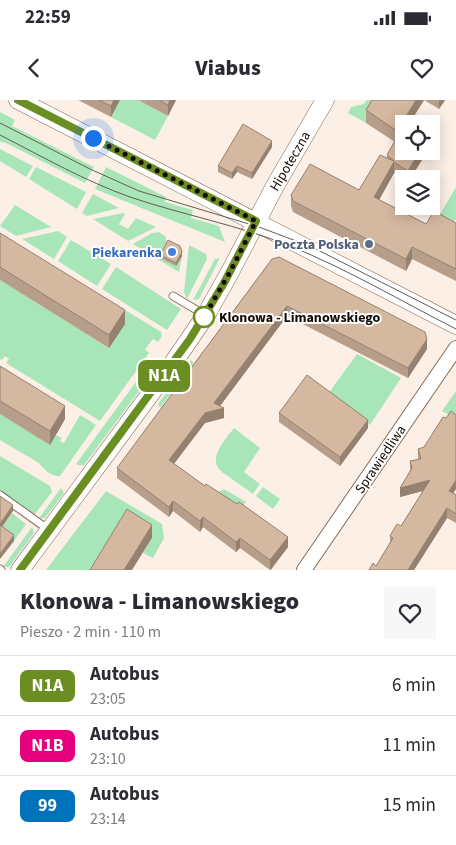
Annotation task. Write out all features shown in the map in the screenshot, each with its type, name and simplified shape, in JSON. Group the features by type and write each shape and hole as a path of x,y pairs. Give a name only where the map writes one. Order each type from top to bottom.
{"street":[{"path":"18,100 456,324"},
{"name":"Hipoteczna","path":"20,570 171,366 206,315 282,172 325,100"},
{"name":"Sprawiedliwa","path":"304,570 456,348"}],"lane":[{"path":"173,296 206,315"},
{"path":"0,496 50,530"}],"green space":[{"path":"120,100 138,100 168,116 155,140 111,117"},
{"path":"367,100 380,100 366,123 348,113 351,107 364,104"},
{"path":"0,112 15,120 12,126 94,167 85,183 0,141"},
{"path":"0,149 33,166 26,177 0,161"},
{"path":"36,167 86,192 77,209 29,179"},
{"path":"106,167 166,197 165,202 193,210 191,218 219,226 225,242 95,189"},
{"path":"456,187 456,219 453,224 439,216"},
{"path":"93,194 119,208 87,216 82,213"},
{"path":"15,205 51,227 16,236 0,226"},
{"path":"124,213 119,224 128,229 136,218 156,227 128,241 93,219"},
{"path":"58,231 67,237 54,259 22,239"},
{"path":"159,232 166,237 166,241 182,256 179,272 133,244 152,233"},
{"path":"71,240 111,264 97,286 58,261"},
{"path":"189,245 206,254 207,259 187,299 184,292"},
{"path":"220,258 199,299 193,300 215,259"},
{"path":"116,267 181,309 167,330 102,289"},
{"path":"0,280 109,348 111,315 117,305 161,332 162,336 158,342 153,339 145,349 149,353 100,421 6,363 9,359 5,356 2,360 0,359"},
{"path":"357,354 401,378 370,425 328,394"},
{"path":"191,360 194,363 160,408 158,404"},
{"path":"138,379 145,383 84,465 76,464"},
{"path":"456,391 456,419 442,411"},
{"path":"0,414 50,444 56,435 62,438 60,441 64,443 80,415 96,425 60,476 57,476 0,440"},
{"path":"234,428 260,448 244,472 260,484 253,494 222,472 216,461 216,456 222,444"},
{"path":"0,456 50,486 52,492 34,515 0,491"},
{"path":"263,487 280,499 273,509 256,496"},
{"path":"61,488 64,493 45,518 39,518"},
{"path":"224,489 246,502 237,514 211,501"},
{"path":"106,491 162,524 164,538 153,558 143,553 152,538 126,522 95,570 46,570"},
{"path":"12,513 26,524 14,541 0,530"},
{"path":"32,527 34,533 9,567 3,567"}],"building":[{"path":"99,100 114,100 111,106"},
{"path":"159,100 170,100 168,105"},
{"path":"372,100 416,100 407,115 395,115 395,130 366,110"},
{"path":"243,124 272,141 252,173 237,166 232,173 218,166"},
{"path":"395,141 395,160 415,160 409,170 394,162 374,197 395,208 395,215 409,215 426,224 432,215 440,214 456,223 456,269 412,247 406,259 293,201 291,195 310,164 359,190 380,155 394,161 387,155"},
{"path":"0,233 125,310 109,335 0,267"},
{"name":"Piekarenka","path":"168,240 180,246 182,252 176,263 160,255"},
{"path":"279,257 425,332 427,339 408,368 287,306 214,403 224,408 205,413 169,460 205,486 206,484 237,504 239,502 288,537 270,560 240,538 236,542 203,517 200,521 173,501 169,507 117,468 272,259"},
{"path":"0,366 65,406 50,431 0,401"},
{"path":"307,375 368,420 340,457 279,413"},
{"path":"451,411 456,415 456,480 449,491 456,495 456,514 447,508 408,570 369,570 373,563 376,566 393,538 390,536 397,524 401,526 430,480 400,488 412,468 410,461 421,459 418,449 424,447 443,417 446,418"},
{"path":"0,496 13,505 0,524"},
{"path":"127,509 152,525 124,570 90,570"},
{"path":"0,525 14,535 0,554"}],"tram line":[{"path":"0,123 90,169 139,191 259,227 312,247 456,320"},
{"path":"0,135 113,191 251,232 290,246 353,275 456,329"}],"bus line":[{"name":"N1A","path":"18,100 256,221 224,283 190,339 20,570"}],"place":[{"name":"Poczta Polska","path":"369,244"},
{"name":"Piekarenka","path":"172,252"},
{"name":"Klonowa - Limanowskiego","path":"204,317"}],"route":[{"path":"93,138 256,221 204,317"}]}
